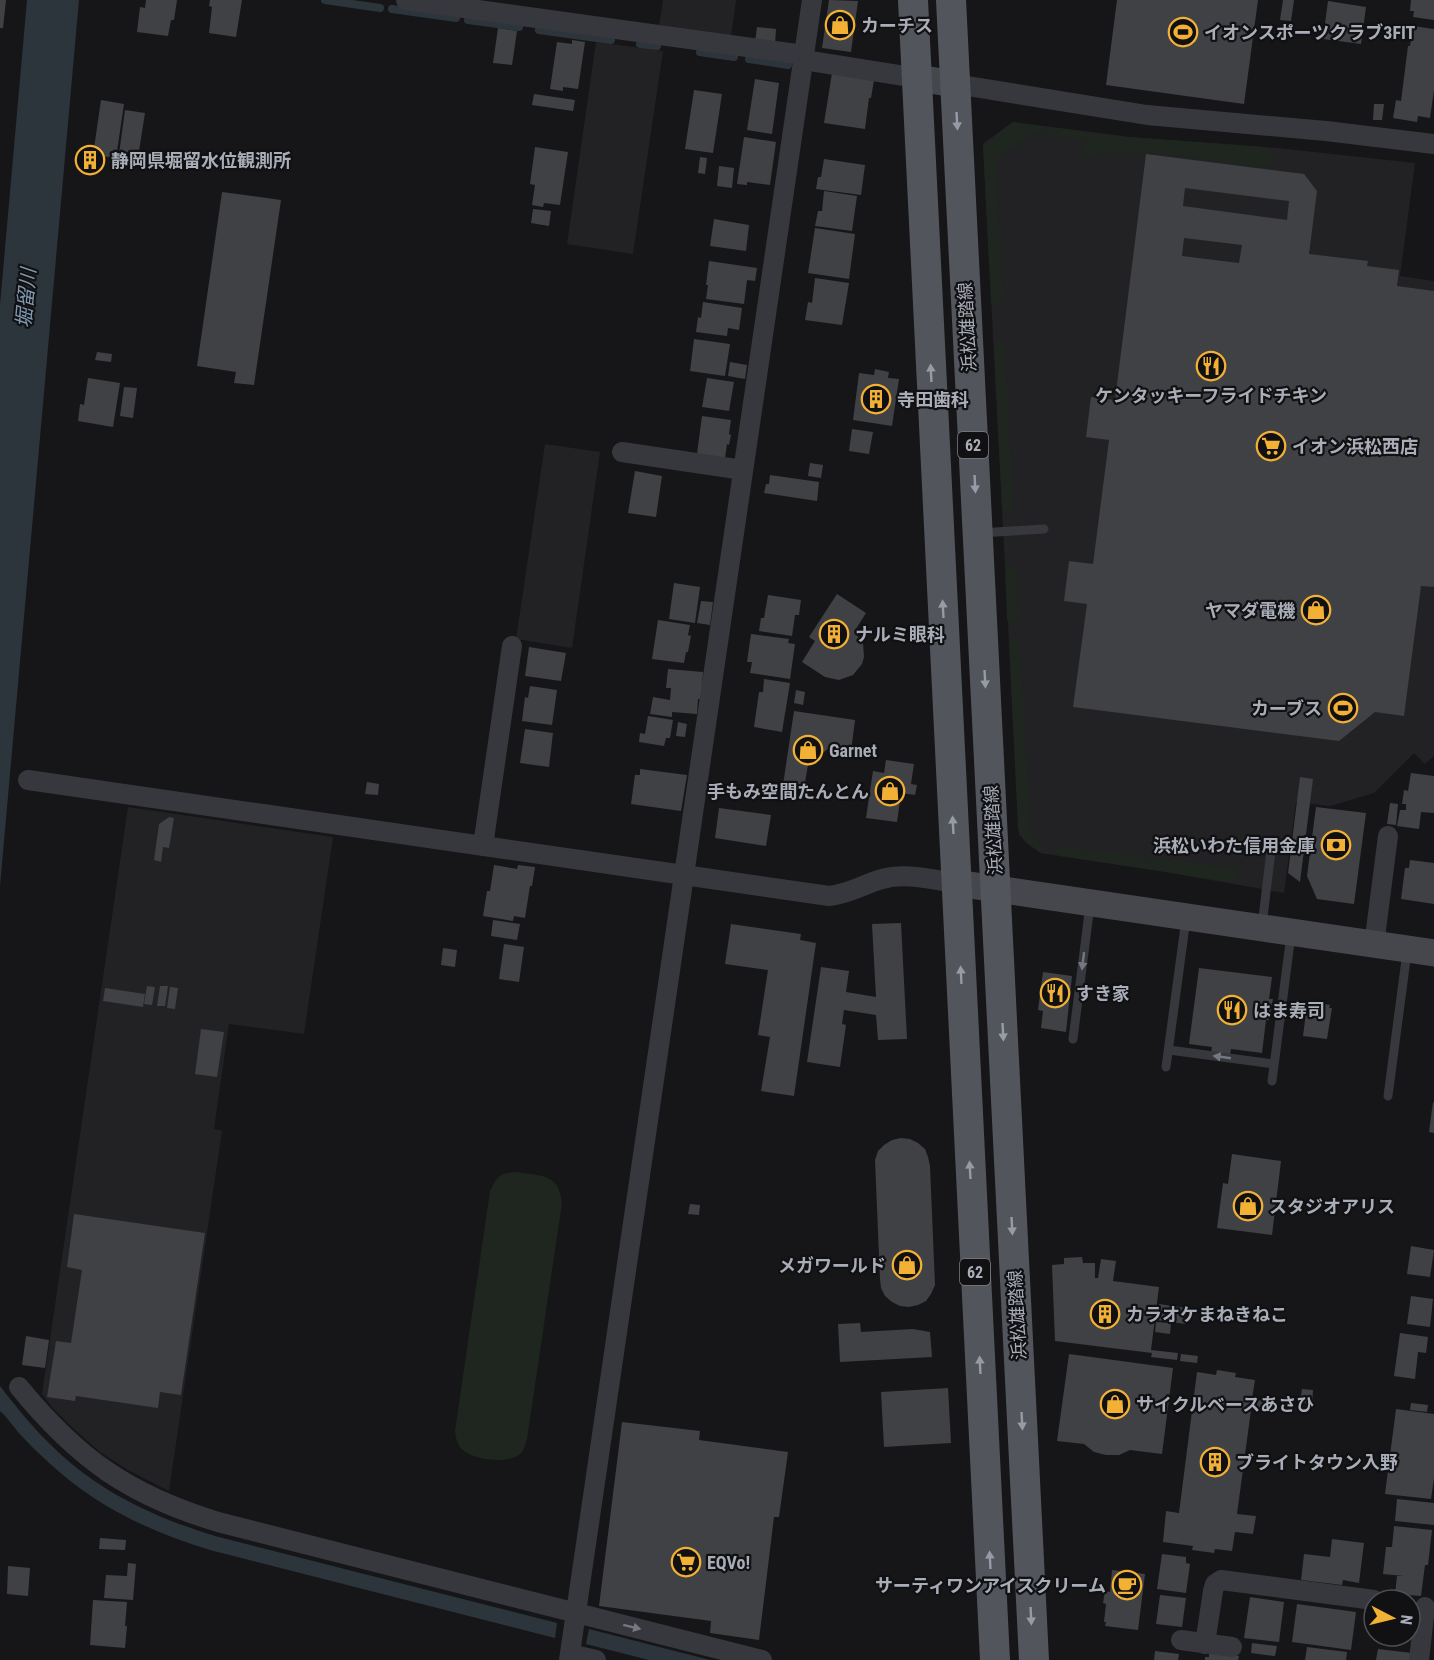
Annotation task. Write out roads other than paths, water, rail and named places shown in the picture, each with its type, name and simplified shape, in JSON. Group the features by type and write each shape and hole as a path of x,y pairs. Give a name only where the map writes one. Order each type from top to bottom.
{"main road":[{"name":"62","path":"913,0 995,1660"},
{"name":"浜松雄踏線","path":"951,0 1034,1660"}],"street":[{"path":"406,0 804,58 1147,115 1326,131 1434,144"},
{"path":"596,1660 569,1657 812,0"},
{"path":"622,452 743,470"},
{"path":"483,846 512,646"},
{"path":"28,780 829,896 840,895 882,879 908,876 1434,953"},
{"path":"1374,945 1388,836"},
{"path":"19,1387 66,1439 93,1462 132,1487 185,1512 762,1660"},
{"path":"1205,1644 1213,1591 1215,1584 1221,1580 1362,1598"},
{"path":"1419,1660 1423,1607"},
{"path":"1181,1640 1232,1647"}],"lane":[{"path":"978,533 1044,529"},
{"path":"1262,928 1272,842"},
{"path":"1073,1039 1090,903"},
{"path":"1166,1067 1186,917"},
{"path":"1272,1081 1291,932"},
{"path":"1388,1096 1407,949"},
{"path":"1169,1050 1274,1064"}],"water":[{"name":"堀留川","path":"27,0 79,0 0,886 0,305"},
{"path":"0,1386 19,1410 71,1464 109,1490 150,1512 215,1536 557,1623 555,1638 210,1550 144,1525 103,1504 84,1491 36,1451 0,1411"},
{"path":"589,1629 710,1660 649,1660 586,1644"}],"waterway":[{"path":"325,0 380,8"},
{"path":"392,9 456,18"},
{"path":"468,20 519,27"},
{"path":"539,30 611,40"},
{"path":"640,44 657,46"},
{"path":"700,52 734,57"},
{"path":"749,59 788,65"}],"place":[{"name":"カーチス","path":"840,25"},
{"name":"イオンスポーツクラブ3FIT","path":"1183,32"},
{"name":"静岡県堀留水位観測所","path":"90,160"},
{"name":"ケンタッキーフライドチキン","path":"1211,366"},
{"name":"寺田歯科","path":"876,399"},
{"name":"イオン浜松西店","path":"1271,446"},
{"name":"ヤマダ電機","path":"1316,610"},
{"name":"ナルミ眼科","path":"834,634"},
{"name":"カーブス","path":"1343,708"},
{"name":"Garnet","path":"808,750"},
{"name":"手もみ空間たんとん","path":"890,791"},
{"name":"浜松いわた信用金庫","path":"1336,845"},
{"name":"すき家","path":"1055,993"},
{"name":"はま寿司","path":"1232,1010"},
{"name":"スタジオアリス","path":"1248,1206"},
{"name":"メガワールド","path":"907,1265"},
{"name":"カラオケまねきねこ","path":"1105,1314"},
{"name":"サイクルベースあさひ","path":"1115,1404"},
{"name":"ブライトタウン入野","path":"1215,1462"},
{"name":"EQVo!","path":"686,1562"},
{"name":"サーティワンアイスクリーム","path":"1127,1585"}]}
